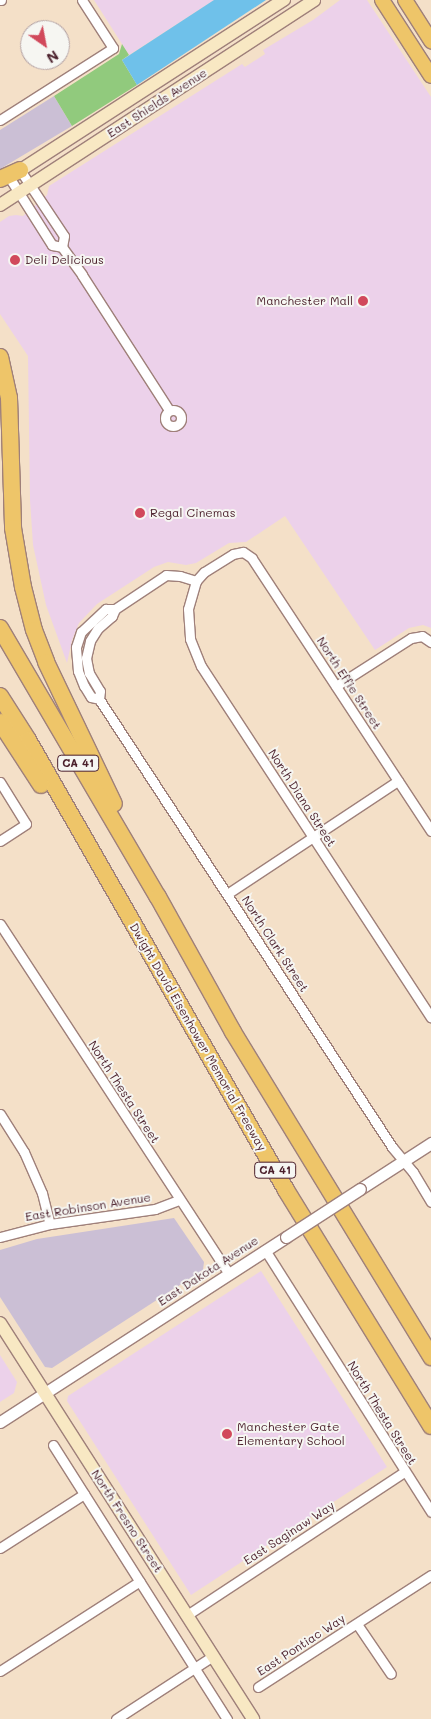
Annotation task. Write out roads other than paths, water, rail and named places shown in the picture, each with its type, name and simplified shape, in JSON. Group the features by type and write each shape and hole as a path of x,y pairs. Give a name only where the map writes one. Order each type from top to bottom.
{"highway":[{"path":"0,357 9,398 13,528 21,581 34,630 46,662 158,896"},
{"name":"CA 41","path":"0,628 158,896 233,1032 431,1357"},
{"name":"Dwight David Eisenhower Memorial Freeway","path":"0,696 28,740 286,1190 431,1426"},
{"path":"0,722 125,911"}],"main road":[{"name":"East Shields Avenue","path":"7,177 284,0"},
{"name":"East Shields Avenue","path":"0,206 314,0"},
{"path":"382,0 431,76"},
{"path":"404,0 431,41"},
{"name":"North Fresno Street","path":"0,1323 253,1719"}],"street":[{"path":"0,120 113,48 82,0"},
{"path":"7,177 30,185 64,236 62,247 170,410"},
{"path":"7,177 52,245 62,247"},
{"name":"North Effie Street","path":"196,582 204,572 233,554 243,552 252,558 431,831"},
{"path":"115,609 166,575 180,576 196,582"},
{"name":"North Diana Street","path":"196,582 188,609 190,639 201,666 431,1018"},
{"name":"North Clark Street","path":"99,699 91,697 84,686 77,663 76,647 81,632 106,609 115,609 112,616 98,628 90,641 86,658 90,673 100,691 99,699 228,894 381,1132 431,1202"},
{"path":"336,686 411,638 422,636 431,642"},
{"path":"228,894 398,781"},
{"path":"0,782 26,824 0,841"},
{"name":"North Thesta Street","path":"0,924 229,1274"},
{"path":"0,1114 24,1152 42,1193 50,1224"},
{"name":"East Dakota Avenue","path":"0,1422 431,1143"},
{"name":"East Robinson Avenue","path":"0,1237 50,1224 155,1209 179,1200"},
{"name":"North Thesta Street","path":"265,1250 431,1512"},
{"path":"53,1445 228,1719"},
{"name":"East Saginaw Way","path":"187,1615 404,1472"},
{"path":"0,1548 84,1494"},
{"name":"East Pontiac Way","path":"258,1687 431,1575"},
{"path":"0,1671 140,1581"},
{"name":"East Pontiac Way","path":"357,1624 391,1674"},
{"path":"116,1719 213,1656"}],"water":[{"path":"214,0 266,0 137,85 122,60"}],"place":[{"name":"Deli Delicious","path":"15,260"},
{"name":"Manchester Mall","path":"363,301"},
{"name":"Regal Cinemas","path":"140,513"},
{"name":"Manchester Gate Elementary School","path":"227,1434"}]}
